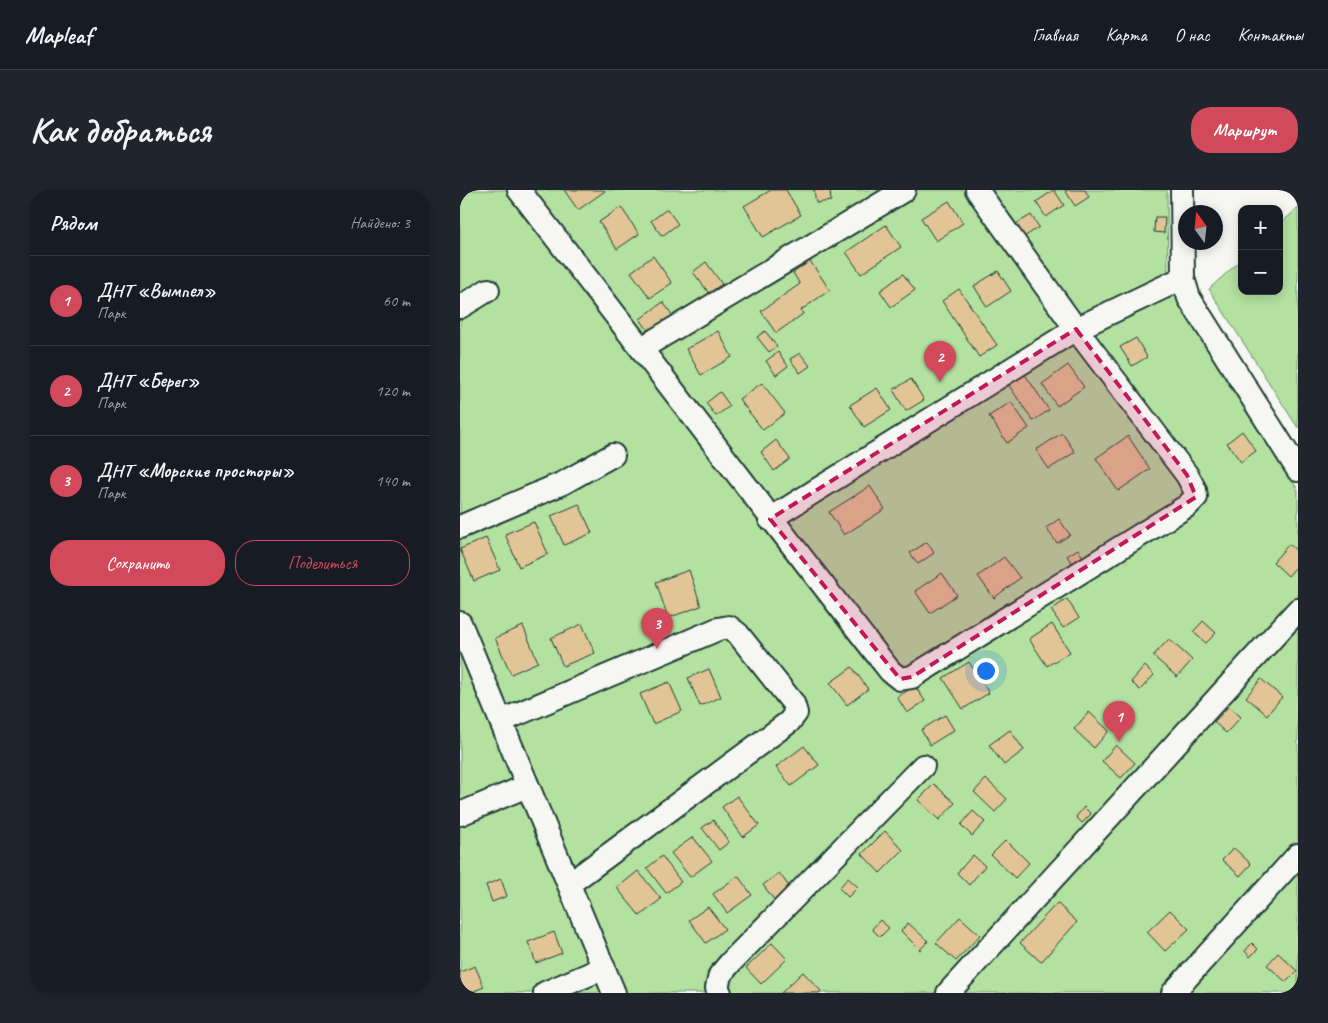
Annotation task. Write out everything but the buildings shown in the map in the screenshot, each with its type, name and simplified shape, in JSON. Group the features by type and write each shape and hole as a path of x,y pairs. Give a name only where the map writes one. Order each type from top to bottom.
{"street":[{"path":"519,190 642,348 770,519 890,671 900,679 912,676 1004,620 1187,506 1196,498 1195,490 1186,474 1076,329 977,190"},
{"path":"642,348 904,190"},
{"path":"1182,190 1183,278 1189,298 1298,470"},
{"path":"770,519 1076,329 1183,278"},
{"path":"460,308 488,290"},
{"path":"460,527 563,483 613,455"},
{"path":"948,993 1298,610"},
{"path":"460,623 614,993"},
{"path":"501,721 718,629 729,627 738,634 793,703 796,713 789,722 569,884"},
{"path":"720,993 717,988 720,975 731,962 923,766"},
{"path":"460,814 527,786"},
{"path":"1173,993 1298,855"},
{"path":"544,993 604,968"}],"highlighted area":[{"path":"1076,329 1187,475 1196,497 912,677 900,679 770,519"}],"green space":[{"path":"460,190 1167,190 1168,282 1298,490 1298,993 460,993"},
{"path":"1298,208 1298,428 1209,289 1238,263 1238,295 1283,295 1283,221"}],"place":[{"name":"ДНТ «Берег»","path":"940,382"},
{"name":"ДНТ «Морские просторы»","path":"657,649"},
{"name":"ДНТ «Вымпел»","path":"1119,742"}]}
